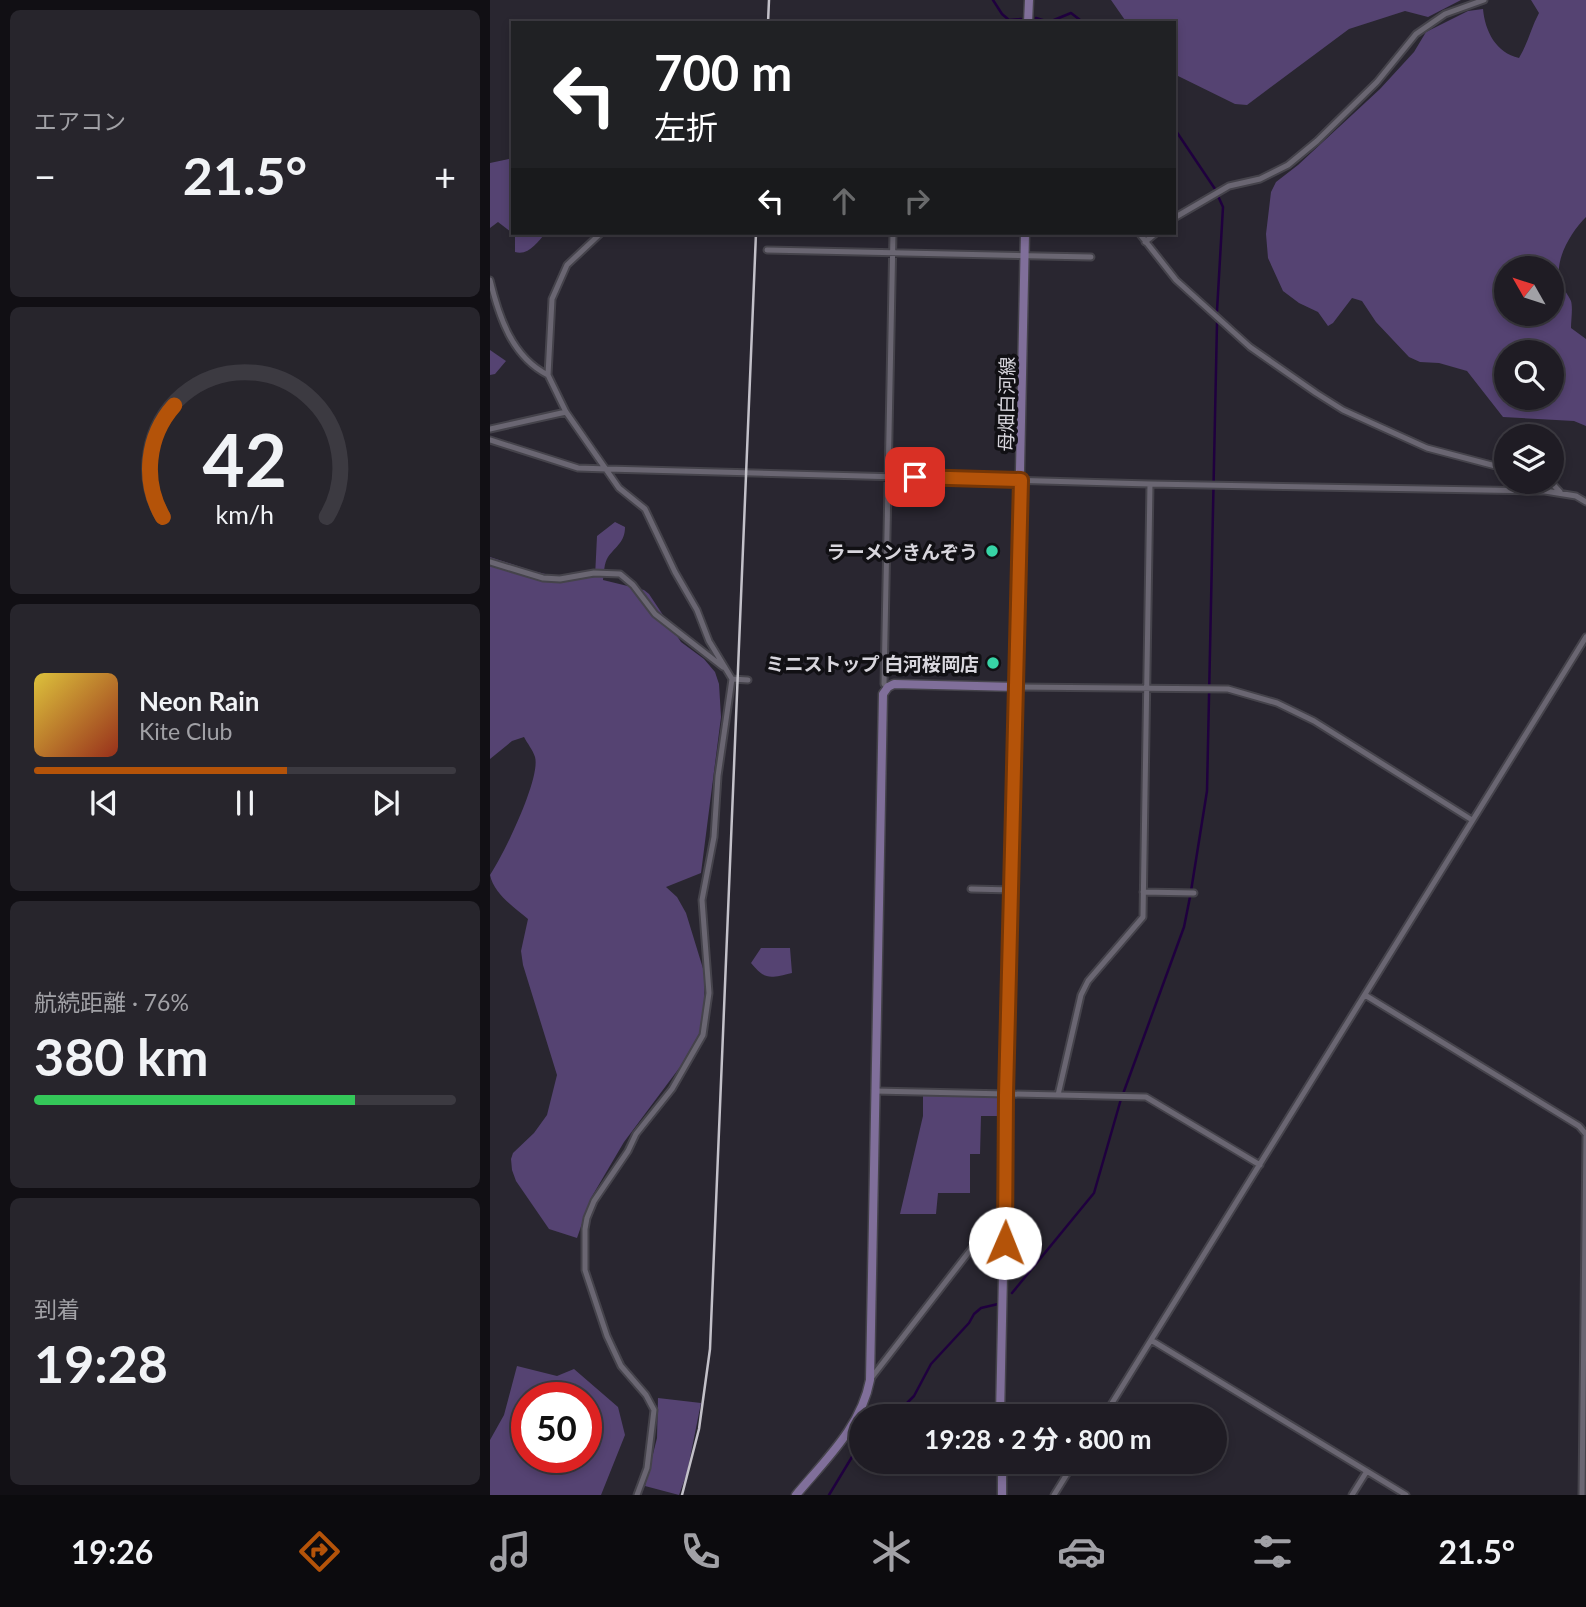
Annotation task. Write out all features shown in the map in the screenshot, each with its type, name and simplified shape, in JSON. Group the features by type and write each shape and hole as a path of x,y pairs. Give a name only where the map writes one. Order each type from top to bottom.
{"main road":[{"path":"1028,21 1029,0"},
{"name":"母畑白河線","path":"1000,1404 1025,235"},
{"path":"796,1495 846,1437 866,1398 870,1380 883,694 894,684 1017,687"},
{"path":"1002,1474 1002,1495"}],"street":[{"path":"1176,217 1229,186 1260,179 1288,165 1317,141 1377,82 1416,34 1445,15 1484,0"},
{"path":"599,235 567,265 552,299 548,375 566,412 619,488 645,509 724,668 732,679 718,776 714,837 702,900 709,993 703,1035 672,1089 636,1134 594,1201 585,1229 584,1270 607,1336 621,1366 646,1395 654,1410 647,1468 637,1495"},
{"path":"888,687 884,684 884,672 893,235"},
{"path":"1140,235 1176,280 1251,347 1316,393 1353,415 1427,448 1494,466"},
{"path":"1145,242 1154,235"},
{"path":"767,250 1091,257"},
{"path":"490,280 502,322 517,349 525,361 548,375"},
{"path":"490,429 566,412"},
{"path":"490,440 578,468 607,470 1494,490"},
{"path":"1058,1095 1081,995 1088,981 1141,920 1150,484"},
{"path":"1564,494 1586,502"},
{"path":"490,562 543,578 560,579 594,573 620,574 633,584 655,614 724,668"},
{"path":"1111,1404 1586,637"},
{"path":"732,679 748,680"},
{"path":"1017,687 1228,690 1277,703 1297,712 1472,820"},
{"path":"971,889 1012,890"},
{"path":"1143,892 1194,894"},
{"path":"1365,995 1579,1126 1586,1135 1582,1495"},
{"path":"875,1091 1146,1097 1260,1165"},
{"path":"870,1380 989,1226 995,1220 1006,1219"},
{"path":"1151,1340 1406,1495"},
{"path":"1352,1495 1367,1471"},
{"path":"1054,1495 1067,1474"}],"shaded area":[{"path":"1111,0 1461,0 1428,17 1405,11 1349,29 1247,105 1235,104 1176,75 1176,21 1126,21"},
{"path":"1531,0 1586,0 1586,217 1575,230 1562,256 1494,256 1494,326 1564,326 1564,289 1571,301 1571,328 1586,339 1586,426 1574,421 1503,417 1498,410 1564,410 1564,340 1494,340 1494,406 1467,371 1439,363 1420,362 1409,357 1376,322 1362,301 1352,298 1328,326 1318,312 1283,291 1268,258 1266,234 1271,192 1276,182 1380,89 1414,52 1426,32 1468,11 1483,9 1489,33 1498,46 1519,58 1539,13"},
{"path":"511,158 511,232 498,222 490,228 490,163"},
{"path":"515,235 544,235 524,252 515,252"},
{"path":"490,350 506,361 495,374 490,375"},
{"path":"615,522 625,527 625,532 607,559 603,580 644,590 649,594 681,642 704,659 715,672 719,684 721,717 701,873 666,887 677,897 686,913 705,975 703,1027 680,1067 624,1142 591,1198 577,1238 549,1229 516,1181 512,1170 513,1153 534,1133 547,1115 557,1075 523,965 521,951 528,919 500,894 490,875 527,799 535,757 524,737 512,741 490,759 490,557 571,580 595,577 597,536"},
{"path":"761,948 790,948 792,973 769,977 761,973 751,963"},
{"path":"923,1094 1001,1097 1000,1116 981,1116 980,1154 970,1154 970,1193 938,1193 936,1214 900,1214 923,1116"},
{"path":"517,1366 557,1376 574,1369 589,1382 513,1382"},
{"path":"511,1389 511,1473 602,1473 602,1393 618,1407 625,1435 601,1495 490,1495 490,1440 504,1415"},
{"path":"658,1398 701,1403 687,1473 679,1495 645,1486 657,1438"}],"waterway":[{"path":"993,0 1009,20 1021,19"},
{"path":"1051,21 1071,13 1081,21"},
{"path":"1036,18 1046,21"},
{"path":"1176,131 1215,189"},
{"path":"1217,311 1223,207 1218,196"},
{"path":"1191,891 1207,791 1217,323"},
{"path":"1123,1094 1184,927 1190,897"},
{"path":"1012,1293 1094,1193 1121,1099"},
{"path":"906,1404 914,1396 931,1364 974,1314 981,1308 998,1304"},
{"path":"829,1495 849,1462"}],"railway":[{"path":"768,21 769,0"},
{"path":"682,1495 699,1429 710,1349 756,235"}],"place":[{"name":"ラーメンきんぞう","path":"992,551"},
{"name":"ミニストップ 白河桜岡店","path":"993,663"}],"route":[{"path":"915,477 1021,480 1006,1095 1005,1243"}]}
